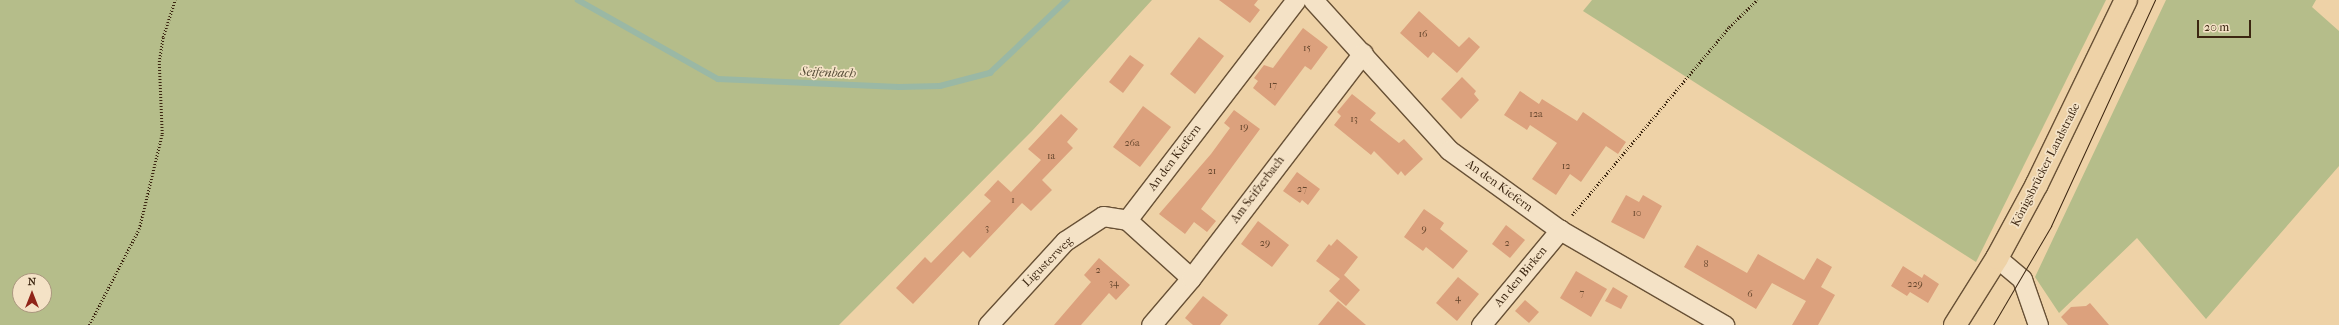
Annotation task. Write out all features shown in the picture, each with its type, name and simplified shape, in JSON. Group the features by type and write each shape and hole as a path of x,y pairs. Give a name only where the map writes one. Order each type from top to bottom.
{"main road":[{"name":"Königsbrücker Landstraße","path":"1955,325 1998,258 2074,111 2126,0"}],"street":[{"name":"An den Kiefern","path":"1127,220 1296,0"},
{"name":"An den Kiefern","path":"1313,0 1363,52 1449,150 1560,230 1715,323"},
{"name":"Am Seifzerbach","path":"1151,325 1191,278 1363,52"},
{"name":"Ligusterweg","path":"988,325 1065,241 1103,216 1127,220"},
{"path":"1127,220 1191,278"},
{"name":"An den Birken","path":"1482,325 1560,230"},
{"path":"1998,258 2022,279 2038,325"}],"path":[{"path":"89,325 139,230 162,134 160,62 163,36 175,0"},
{"path":"1560,230 1729,27 1757,0"}],"green space":[{"path":"0,0 1152,0 1032,131 839,325 0,325"},
{"path":"1592,0 2106,0 1976,262 1583,11"},
{"path":"2166,0 2316,0 2312,7 2339,31 2339,166 2206,319 2137,238 2059,313 2035,277"}],"building":[{"path":"1219,0 1258,0 1254,5 1260,10 1250,23"},
{"path":"1419,11 1459,47 1469,37 1480,47 1457,73 1433,52 1428,58 1400,33"},
{"path":"1303,28 1328,47 1311,70 1305,66 1275,106 1253,88 1258,81 1254,78 1264,65 1273,68"},
{"path":"1199,37 1224,56 1195,94 1170,74"},
{"path":"1130,55 1144,65 1123,93 1109,82"},
{"path":"1462,77 1476,91 1474,94 1479,100 1461,119 1441,99"},
{"path":"1520,91 1539,104 1542,99 1577,121 1583,112 1626,142 1618,154 1606,146 1581,182 1570,174 1556,195 1532,179 1557,143 1530,125 1527,130 1504,115"},
{"path":"1352,94 1376,113 1370,120 1399,143 1404,139 1423,159 1405,176 1401,171 1398,175 1374,151 1371,155 1334,125 1341,116 1337,112"},
{"path":"1143,106 1171,127 1140,167 1113,147"},
{"path":"1234,110 1260,129 1201,209 1216,221 1207,232 1194,222 1185,234 1159,214 1211,154 1230,128 1224,123"},
{"path":"1061,114 1078,129 1067,142 1073,148 1042,180 1052,190 1031,211 1022,203 970,258 963,251 913,304 896,288 925,257 931,263 991,201 984,195 998,180 1011,192 1041,160 1028,149"},
{"path":"1297,172 1320,189 1308,205 1302,200 1300,203 1283,191"},
{"path":"1626,195 1639,202 1643,195 1662,206 1644,239 1611,222"},
{"path":"1424,209 1444,223 1440,229 1468,251 1453,269 1426,247 1423,251 1404,237"},
{"path":"1258,221 1289,245 1272,267 1241,244"},
{"path":"1506,225 1525,240 1510,258 1492,244"},
{"path":"1337,239 1358,257 1344,275 1360,290 1346,306 1329,291 1340,279 1316,261 1329,244 1331,246"},
{"path":"1697,245 1747,273 1758,254 1804,280 1817,258 1832,267 1821,287 1835,295 1818,325 1792,325 1806,301 1772,283 1756,309 1684,267"},
{"path":"1099,258 1130,285 1116,300 1109,293 1081,325 1054,325 1091,282 1084,275"},
{"path":"1903,266 1922,278 1924,274 1939,284 1928,303 1910,292 1907,296 1891,286"},
{"path":"1576,271 1607,289 1591,317 1560,298"},
{"path":"1458,277 1479,294 1457,321 1436,303"},
{"path":"1613,287 1628,296 1621,309 1605,301"},
{"path":"1203,296 1228,315 1220,325 1193,325 1185,318"},
{"path":"1525,300 1539,312 1529,323 1515,311"},
{"path":"1338,301 1366,325 1318,325"},
{"path":"2090,303 2109,325 2068,325 2061,317 2071,307 2086,306"}],"waterway":[{"name":"Seifenbach","path":"578,0 718,79 899,87 940,86 990,73 1067,0"}],"tram line":[{"path":"1993,325 2051,226 2155,0"}]}
